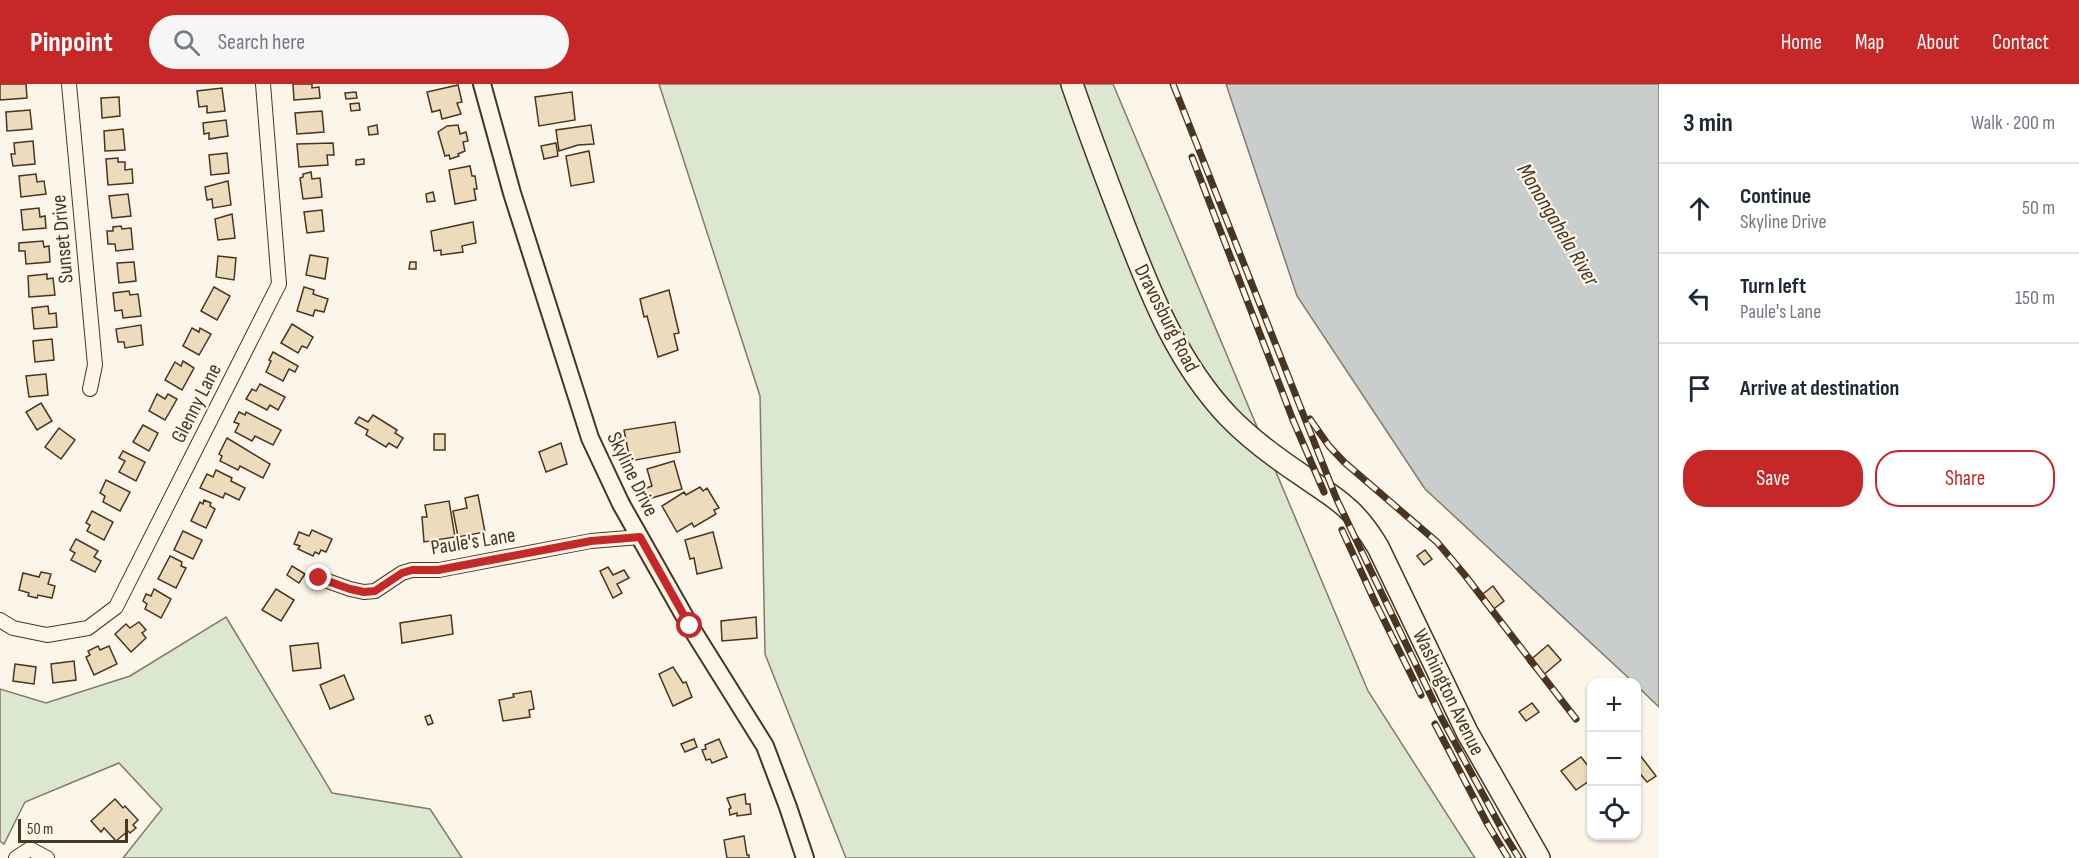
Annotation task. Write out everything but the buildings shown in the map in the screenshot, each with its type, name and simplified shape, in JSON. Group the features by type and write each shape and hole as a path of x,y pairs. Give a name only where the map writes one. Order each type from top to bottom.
{"main road":[{"name":"Dravosburg Road","path":"1072,84 1142,272 1168,330 1188,365 1229,417 1256,442 1337,500 1363,524"},
{"name":"Washington Avenue","path":"1363,524 1378,547 1467,732 1539,858"}],"street":[{"name":"Sunset Drive","path":"69,84 95,365 90,389"},
{"name":"Glenny Lane","path":"0,620 13,628 47,635 88,628 116,607 279,284 263,84"},
{"name":"Skyline Drive","path":"482,84 516,204 590,438 621,504 690,626 765,746 805,858"},
{"name":"Paule's Lane","path":"319,578 350,589 364,592 375,591 402,573 412,570 438,570 591,541 640,537"},
{"path":"16,858 30,849 47,858"}],"green space":[{"path":"659,84 1113,84 1368,691 1475,858 846,858 765,654 760,396"},
{"path":"226,617 332,793 430,809 462,858 123,858 162,809 119,763 25,802 4,844 0,841 0,689 46,703 130,676"}],"water":[{"name":"Monongahela River","path":"1226,84 1659,84 1659,707 1641,690 1641,678 1629,678 1425,489 1297,296"}],"railway":[{"path":"1173,84 1337,500 1441,717 1519,858"},
{"path":"1192,157 1293,420 1324,492"},
{"path":"1310,419 1329,446 1344,462 1437,542 1576,719"},
{"path":"1342,530 1421,695"},
{"path":"1435,724 1508,858"}],"route":[{"path":"319,578 350,589 364,592 375,591 402,573 412,570 438,570 591,541 640,537 690,626"}]}
